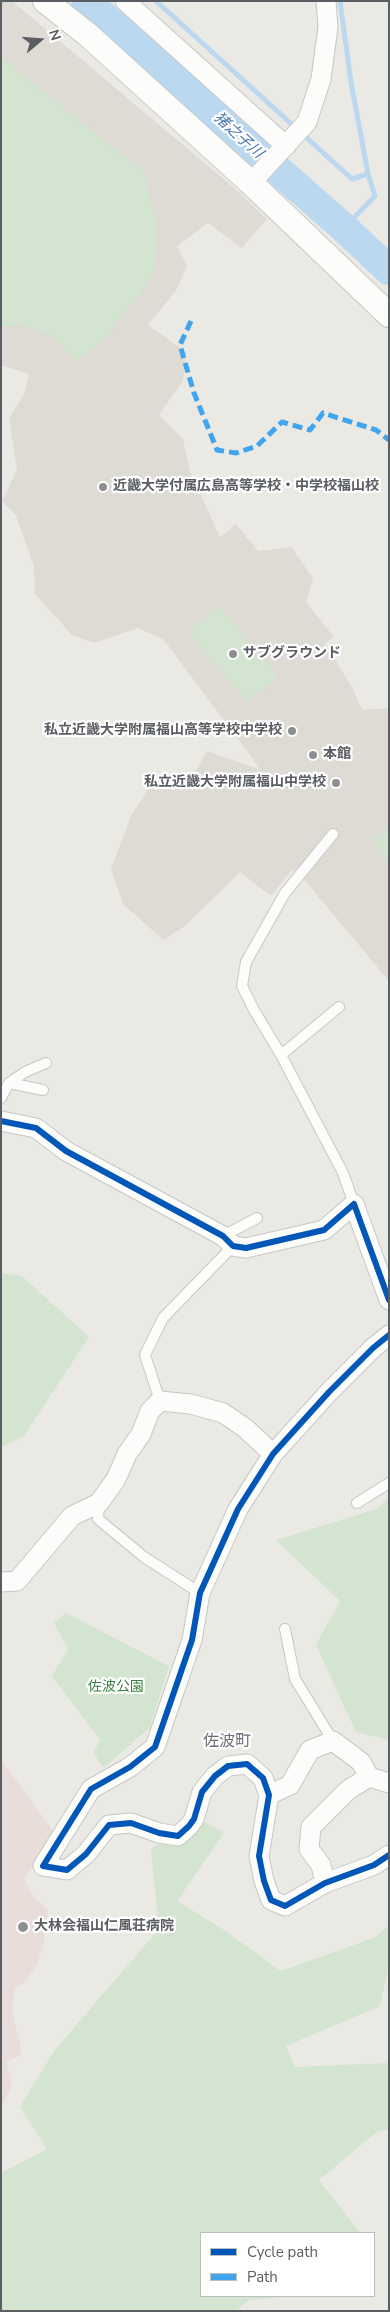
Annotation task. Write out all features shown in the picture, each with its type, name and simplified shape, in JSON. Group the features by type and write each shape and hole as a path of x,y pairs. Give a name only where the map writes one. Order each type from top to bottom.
{"street":[{"path":"45,1 255,179 389,315"},
{"path":"125,1 287,146"},
{"path":"255,179 307,122 321,79 328,27 326,1"},
{"path":"1,1121 36,1128 73,1155 228,1241 246,1248 324,1230 354,1204 389,1300"},
{"path":"389,1335 373,1348 329,1392 273,1454 238,1509 200,1593 192,1640 155,1747 130,1767 91,1788 43,1866 67,1870 86,1854 110,1825 131,1824 159,1833 178,1836 194,1819 202,1792 216,1776 228,1766 247,1764 262,1778 269,1795 259,1856 264,1881 271,1900 285,1906 325,1883 374,1865 389,1855"},
{"path":"1,1582 17,1580 72,1516 99,1503 116,1479 150,1411 160,1401 191,1404 223,1413 245,1428 273,1454"},
{"path":"269,1795 290,1785 310,1750 333,1741 361,1762 369,1777 389,1783"},
{"path":"325,1883 321,1865 309,1850 311,1827 348,1790 369,1777"}],"lane":[{"path":"333,834 285,893 246,962 242,986 254,1010 281,1054 343,1173 354,1204"},
{"path":"281,1054 339,1007"},
{"path":"1,1098 9,1083 25,1072 46,1063"},
{"path":"9,1083 43,1090"},
{"path":"160,1401 145,1355 163,1318 228,1241 257,1218"},
{"path":"357,1504 389,1483"},
{"path":"99,1503 98,1519 144,1557 200,1593"},
{"path":"285,1630 295,1679 333,1741"}],"shaded area":[{"name":"近畿大学付属広島高等学校・中学校福山校","path":"1,1 12,1 233,187 267,219 242,248 208,223 177,246 187,266 175,292 148,325 186,352 183,381 159,415 183,439 190,472 220,537 236,524 258,551 291,547 313,578 306,602 334,637 325,643 353,689 362,710 389,708 389,981 301,876 292,870 271,896 240,872 185,926 163,940 123,904 111,869 131,816 150,786 192,777 207,751 261,770 164,640 138,628 94,643 72,635 35,594 34,566 16,516 2,501 17,470 9,419 25,392 29,374 1,365"},
{"name":"大林会福山仁風荘病院","path":"1,1759 56,1835 51,1846 24,1878 33,1896 48,1910 43,1944 38,1962 26,1982 15,1987 12,2009 22,2054 6,2062 12,2084 1,2108"}],"green space":[{"path":"1,57 144,173 155,221 154,275 102,341 76,361 50,334 20,325 1,326"},
{"name":"サブグラウンド","path":"219,606 278,677 247,702 188,632"},
{"path":"389,827 389,862 372,841"},
{"path":"1,1273 22,1276 89,1337 23,1437 1,1447"},
{"path":"389,1498 389,1740 356,1732 316,1645 340,1601 276,1540 377,1509"},
{"name":"佐波公園","path":"66,1613 169,1666 150,1727 104,1768 93,1753 100,1740 52,1676 68,1649 54,1623"},
{"path":"192,1814 224,1833 177,1901 221,1928 281,1971 376,1937 389,1925 389,1964 380,2006 286,2046 295,2067 389,2063 389,2130 378,2131 319,2180 359,2232 200,2232 200,2297 286,2297 249,2300 236,2311 1,2311 1,2173 47,2149 20,2107 54,2051 159,1929 151,1850"}],"waterway":[{"name":"猪之子川","path":"86,1 344,228 389,270"},
{"path":"156,1 352,179 368,174"},
{"path":"340,1 351,82 368,174 375,196 344,228"}],"marked path":[{"path":"191,321 180,345 194,393 217,450 236,453 257,446 282,422 310,430 323,413 376,430 389,440"}],"cycle path":[{"path":"1,1121 36,1128 66,1151 223,1236 233,1246 246,1248 324,1230 354,1204 389,1300"},
{"path":"389,1335 373,1348 329,1392 273,1454 238,1509 200,1593 192,1640 155,1747 130,1767 91,1789 43,1866 67,1870 86,1854 109,1825 131,1823 159,1833 178,1836 194,1819 202,1792 215,1776 228,1766 247,1764 263,1778 269,1795 259,1856 264,1881 271,1900 285,1906 325,1883 374,1865 389,1855"}],"place":[{"name":"近畿大学付属広島高等学校・中学校福山校","path":"103,487"},
{"name":"サブグラウンド","path":"233,654"},
{"name":"私立近畿大学附属福山高等学校中学校","path":"292,731"},
{"name":"本館","path":"313,755"},
{"name":"私立近畿大学附属福山中学校","path":"336,783"},
{"name":"大林会福山仁風荘病院","path":"23,1927"}],"district":[{"name":"佐波町","path":"227,1742"}]}
